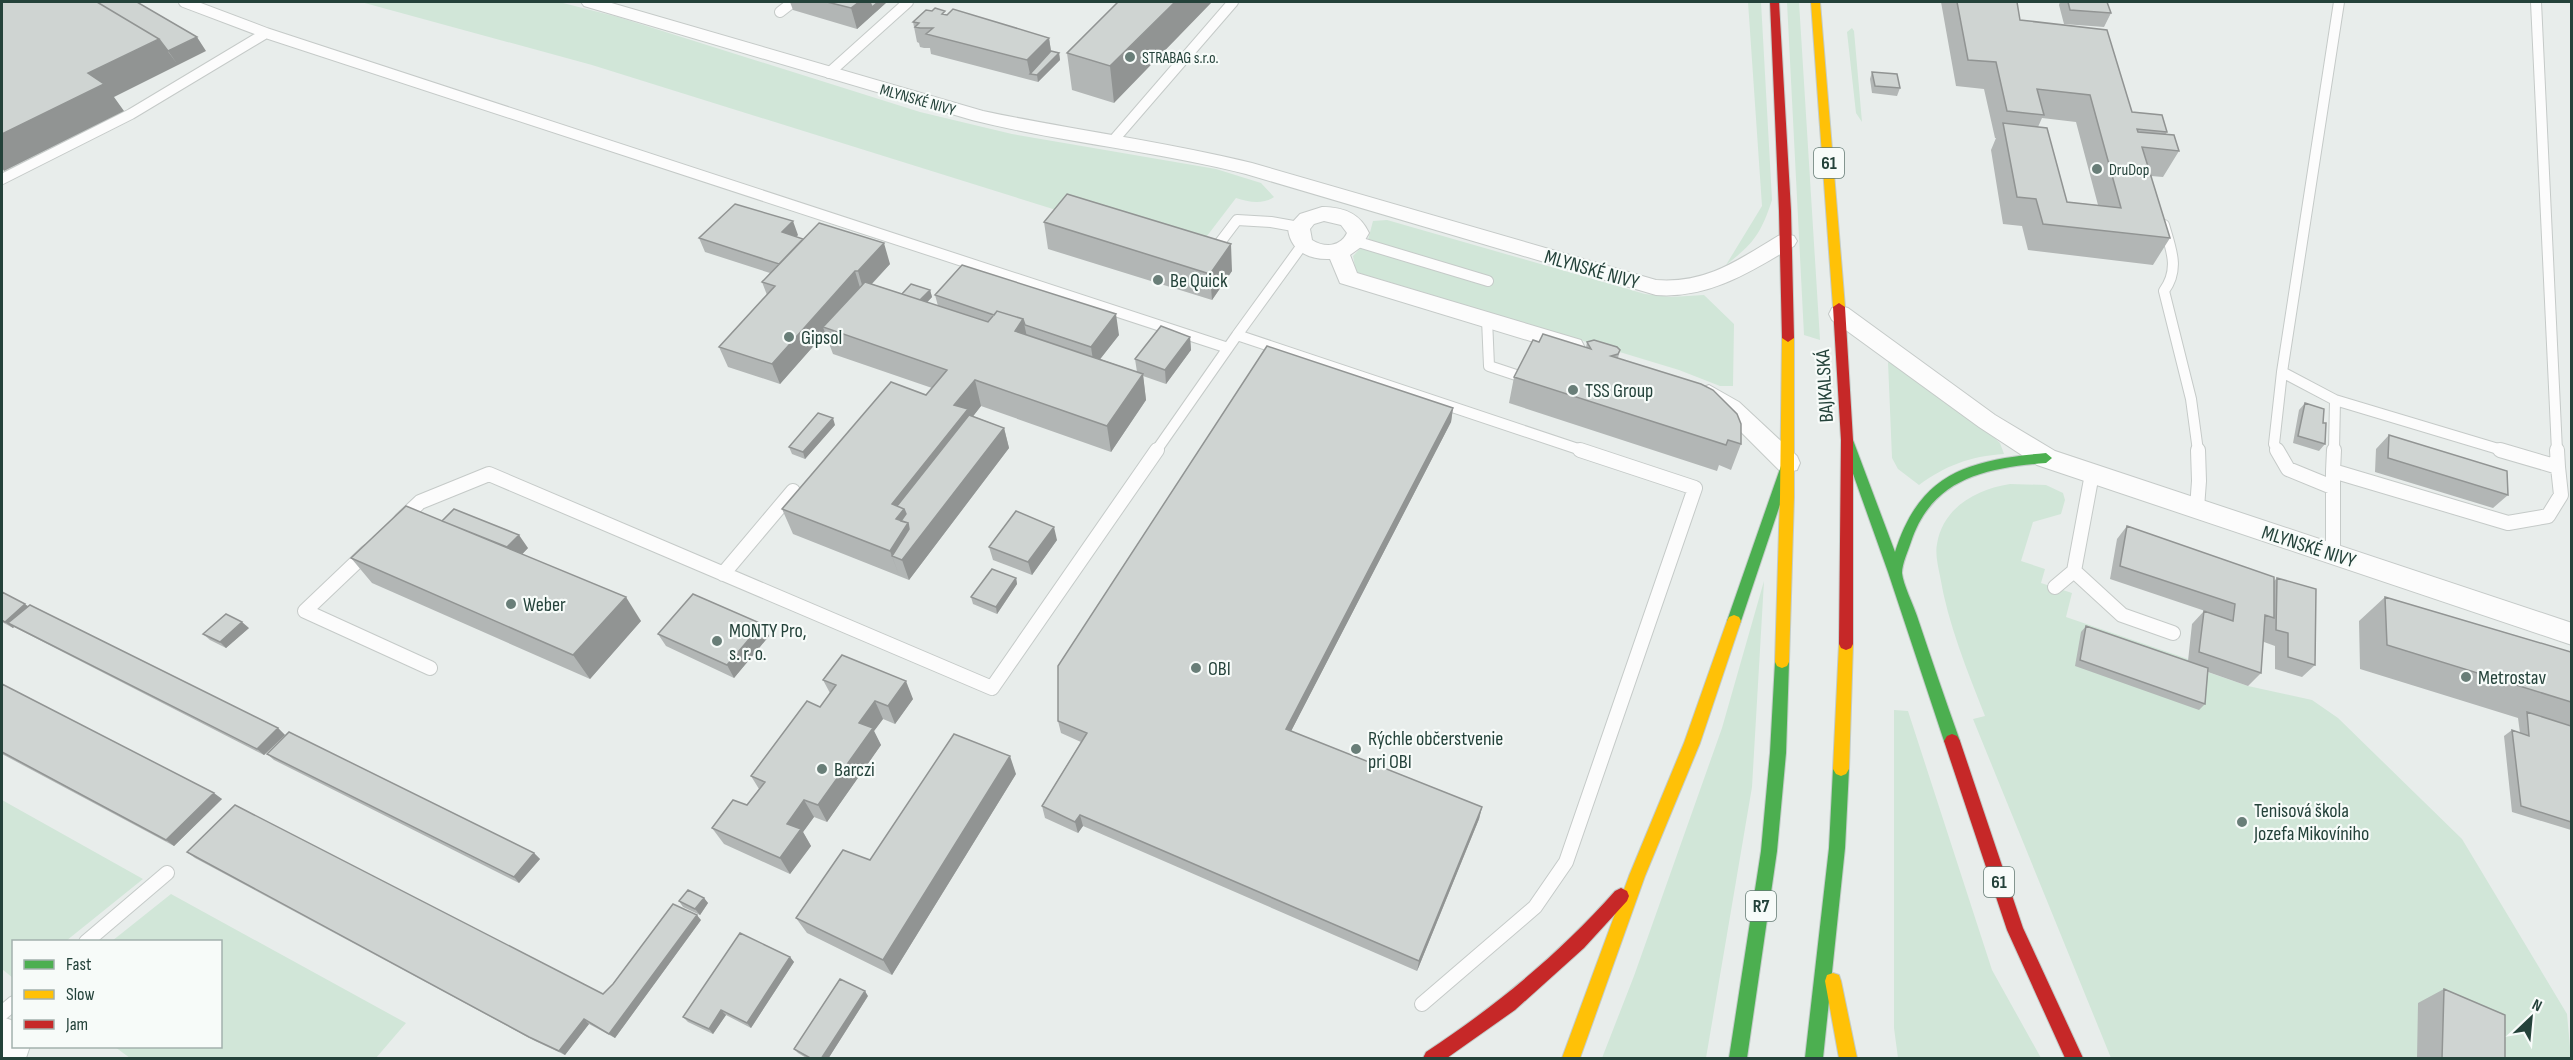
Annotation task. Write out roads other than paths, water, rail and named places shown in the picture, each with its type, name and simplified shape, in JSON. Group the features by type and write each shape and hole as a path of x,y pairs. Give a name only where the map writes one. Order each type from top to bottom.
{"main road":[{"name":"BAJKALSKÁ","path":"1738,1059 1769,851 1778,753 1788,463 1786,241 1774,2"},
{"name":"BAJKALSKÁ","path":"1814,1059 1837,848 1846,690 1847,440 1833,213 1815,2"},
{"name":"61","path":"1847,440 1895,572 2016,930 2074,1059"},
{"path":"1895,572 1914,519 1928,497 1944,482 1962,472 1986,465 2046,458"},
{"path":"1571,1059 1637,876 1692,743 1788,463"},
{"path":"1432,1059 1488,1023 1536,986 1588,937 1637,876"},
{"path":"1826,946 1848,1059"}],"street":[{"name":"MLYNSKÉ NIVY","path":"590,2 979,116 1192,154 1252,169 1663,289 1689,288 1711,282 1786,241"},
{"name":"MLYNSKÉ NIVY","path":"1252,169 1286,189 1293,196 1303,230"},
{"path":"1318,187 1328,201 1328,213 1303,230 1322,252 1347,246"},
{"name":"MLYNSKÉ NIVY","path":"1328,213 1348,219 1393,211"},
{"path":"1348,219 1357,229 1347,246 1348,278 1590,351"},
{"name":"MLYNSKÉ NIVY","path":"1840,314 1987,421 2046,458 2571,634"},
{"path":"1690,384 1731,408 1788,463"}],"lane":[{"path":"184,2 266,33 1228,348"},
{"path":"780,12 793,2"},
{"path":"830,73 908,2"},
{"path":"1113,141 1233,2"},
{"path":"2332,487 2288,469 2274,444 2282,372 2339,2"},
{"path":"2333,471 2508,523 2548,516 2561,495 2536,2"},
{"path":"2,179 131,114 266,33"},
{"path":"2160,210 2175,267 2173,282 2164,291 2195,422 2199,493 2197,508"},
{"path":"395,525 420,502 489,474 992,688 1237,335 1303,230 1271,222 1237,220 1208,258"},
{"path":"1347,246 1488,281"},
{"path":"1487,320 1489,366 1516,375"},
{"path":"1237,335 1695,488 1566,862 1535,907 1422,1004"},
{"path":"2282,372 2336,400 2558,467"},
{"path":"2333,553 2332,487 2336,400"},
{"path":"2055,587 2074,571 2092,474"},
{"path":"723,574 793,491"},
{"path":"379,541 305,611 430,668"},
{"path":"2074,571 2122,615 2172,633"},
{"path":"88,940 167,873"}],"place":[{"name":"STRABAG s.r.o.","path":"1130,57"},
{"name":"DruDop","path":"2097,169"},
{"name":"Be Quick","path":"1158,280"},
{"name":"Gipsol","path":"789,337"},
{"name":"TSS Group","path":"1573,390"},
{"name":"Weber","path":"511,604"},
{"name":"MONTY Pro, s. r. o.","path":"717,641"},
{"name":"OBI","path":"1196,668"},
{"name":"Metrostav","path":"2466,677"},
{"name":"Rýchle občerstvenie pri OBI","path":"1356,749"},
{"name":"Barczi","path":"822,769"},
{"name":"Tenisová škola Jozefa Mikovíniho","path":"2242,822"}]}
